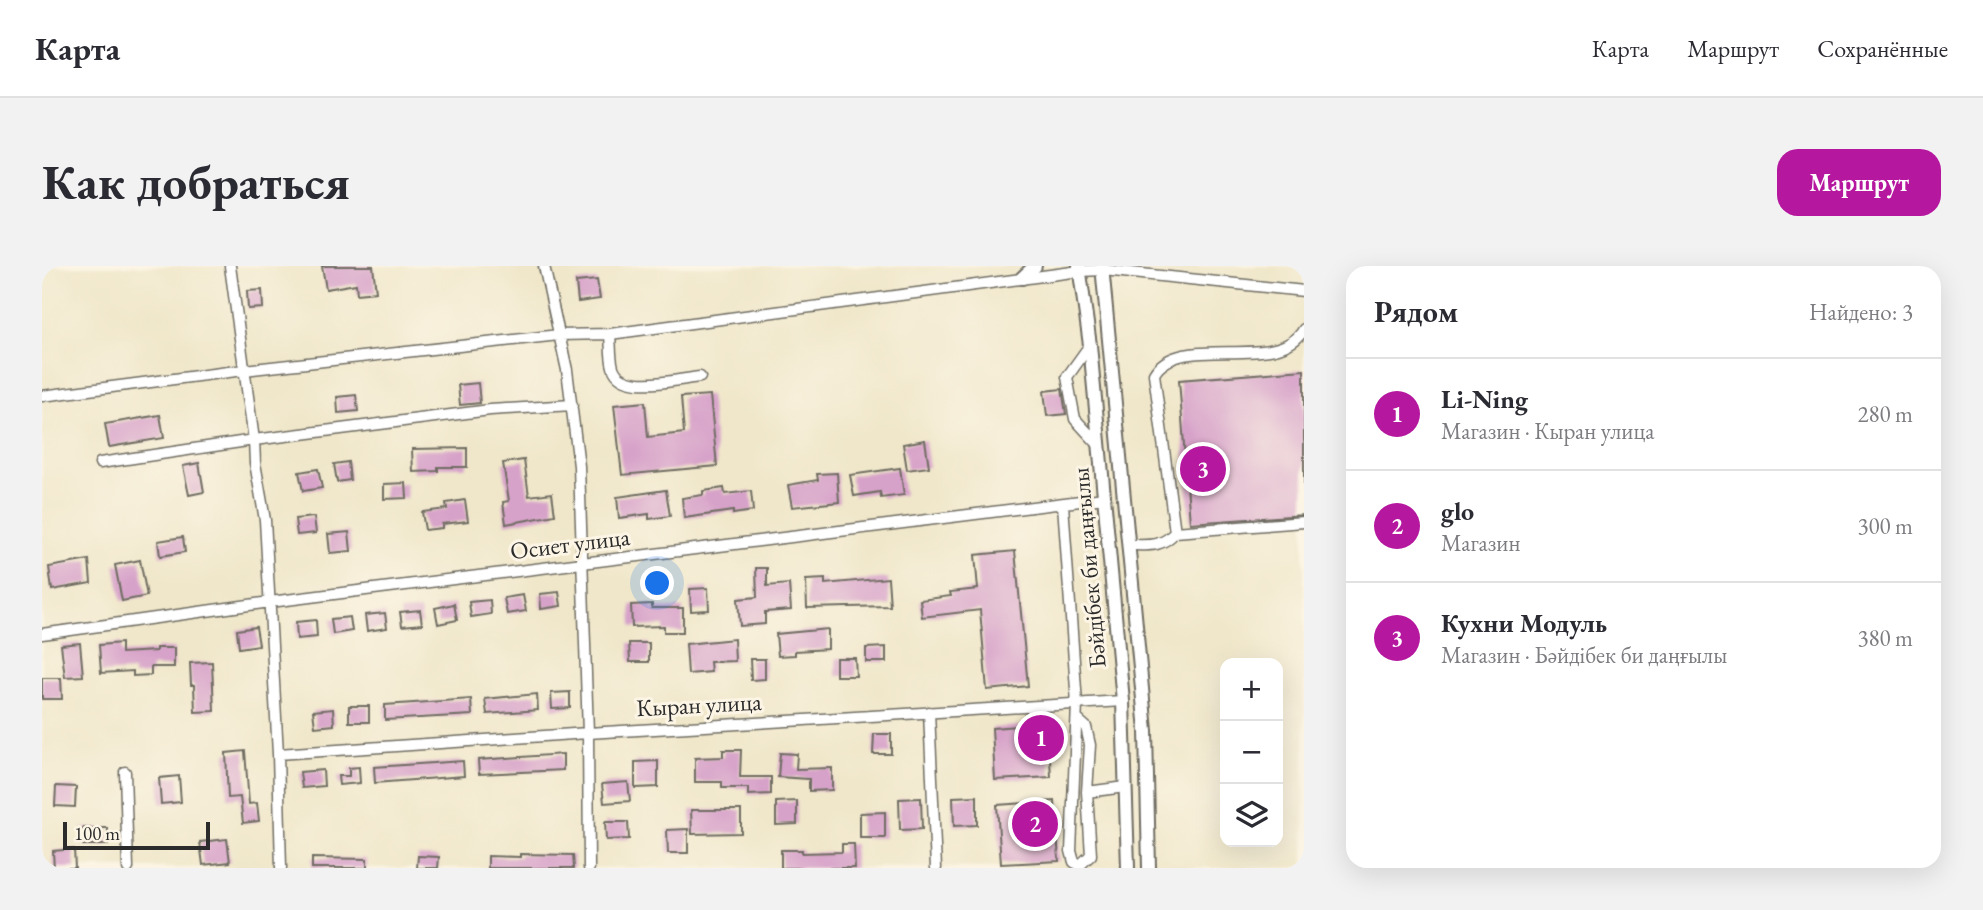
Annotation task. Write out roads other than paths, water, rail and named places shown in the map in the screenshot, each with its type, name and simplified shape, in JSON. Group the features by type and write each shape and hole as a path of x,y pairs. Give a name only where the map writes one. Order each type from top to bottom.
{"main road":[{"path":"1022,278 1035,266"},
{"name":"Бәйдібек би даңғылы","path":"1102,268 1146,730 1149,868"},
{"name":"Бәйдібек би даңғылы","path":"1080,269 1090,345 1123,701 1128,868"}],"street":[{"path":"230,266 255,463 265,520 278,754 281,868"},
{"path":"544,266 567,370 579,466 588,733 589,868"},
{"path":"42,396 244,370 559,335 610,334 1080,269 1102,268 1304,291"},
{"path":"610,334 613,369 623,380 636,384 700,377"},
{"path":"1175,532 1154,374 1161,363 1201,354 1268,350 1288,346 1303,334"},
{"path":"1090,345 1067,377 1075,419 1099,445"},
{"path":"100,463 490,410 572,405"},
{"name":"Осиет улица","path":"42,634 270,601 1104,498"},
{"path":"1063,504 1077,704 1071,851 1074,862 1080,866 1091,855 1087,792 1090,745 1086,727 1077,719"},
{"path":"1128,545 1157,545 1168,540 1175,532 1304,522"},
{"name":"Кыран улица","path":"278,754 1123,701"},
{"path":"929,712 936,868"},
{"path":"125,772 128,868"},
{"path":"1087,792 1125,787"}],"place":[{"name":"Кухни Модуль","path":"1203,469"},
{"name":"Li-Ning","path":"1041,738"},
{"name":"glo","path":"1035,824"}]}
